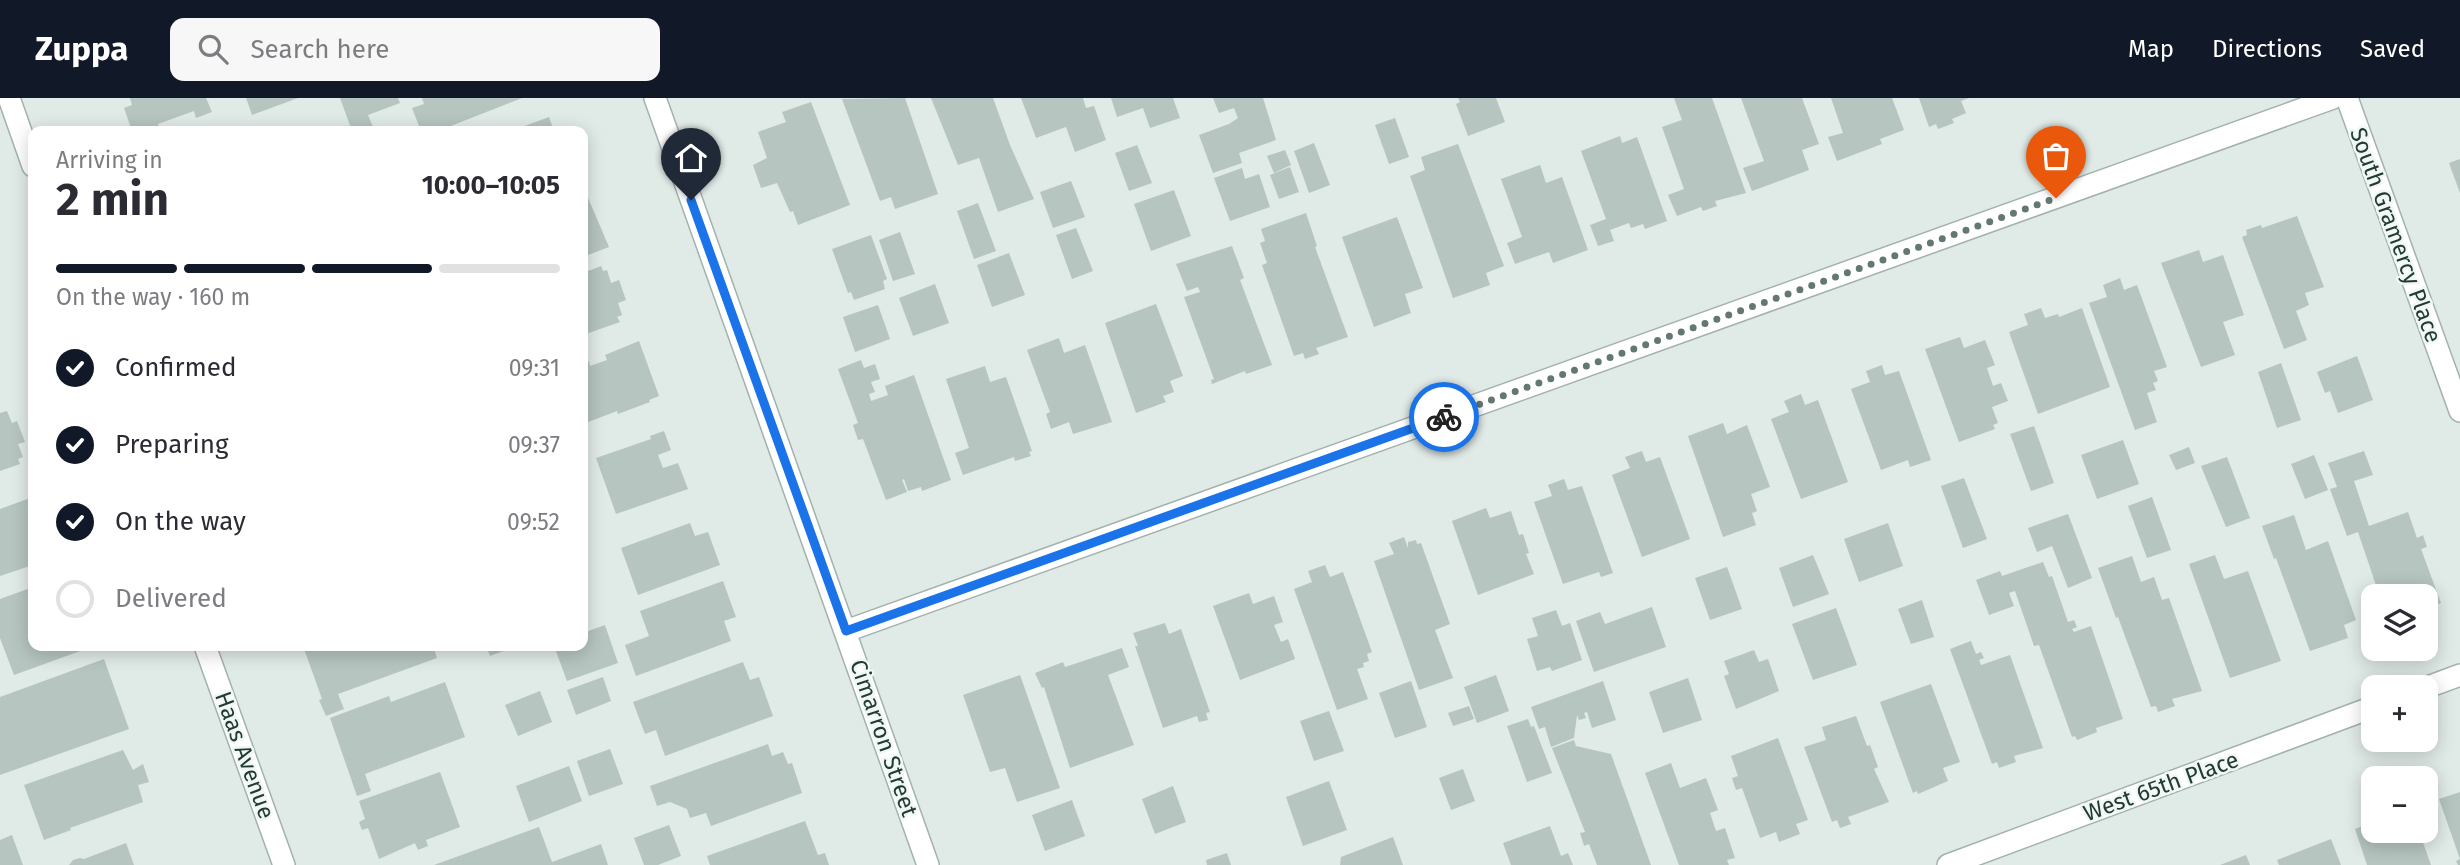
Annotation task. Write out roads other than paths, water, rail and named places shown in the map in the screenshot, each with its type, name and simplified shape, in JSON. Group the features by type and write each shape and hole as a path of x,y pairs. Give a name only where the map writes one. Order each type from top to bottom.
{"street":[{"path":"9,98 28,152"},
{"name":"Cimarron Street","path":"655,98 928,865"},
{"path":"846,631 2333,98"},
{"name":"South Gramercy Place","path":"2347,98 2460,411"},
{"name":"Haas Avenue","path":"207,651 284,865"},
{"path":"2438,683 2460,675"},
{"name":"West 65th Place","path":"1948,865 2361,711"}]}
